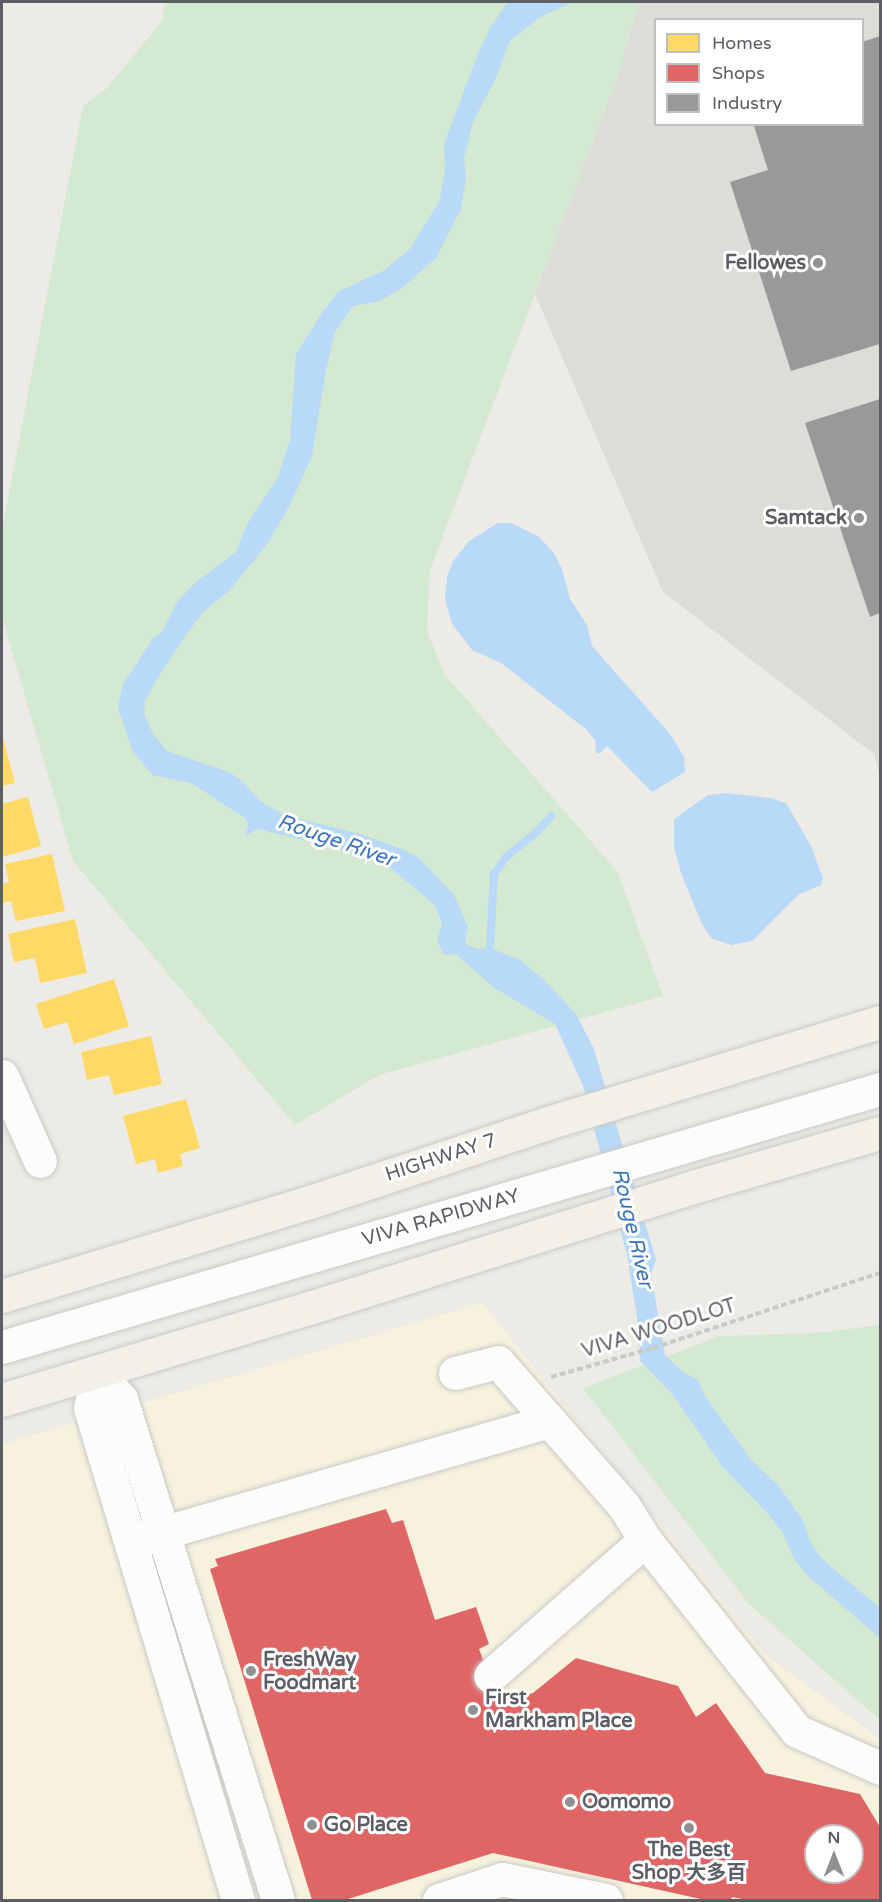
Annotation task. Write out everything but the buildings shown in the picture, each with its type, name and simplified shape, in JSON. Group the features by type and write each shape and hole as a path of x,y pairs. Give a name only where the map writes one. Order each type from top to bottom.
{"main road":[{"name":"HIGHWAY 7","path":"2,1296 310,1202 544,1124 880,1022"},
{"path":"2,1400 97,1373 696,1186 880,1132"}],"street":[{"path":"2,1076 40,1161"},
{"name":"VIVA RAPIDWAY","path":"2,1347 880,1089"},
{"path":"455,1373 498,1362 624,1506 645,1540 797,1731 880,1768"},
{"path":"97,1373 121,1399 278,1900"},
{"path":"97,1373 90,1408 238,1900"},
{"path":"131,1542 549,1420"},
{"path":"490,1676 645,1540"},
{"path":"439,1900 502,1880 606,1900"}],"path":[{"name":"VIVA WOODLOT","path":"564,1373 880,1274"}],"shaded area":[{"path":"639,2 880,2 880,777 874,754 663,592 535,294 617,78"},
{"path":"482,1303 765,1655 880,1739 880,1900 2,1900 2,1444"}],"green space":[{"path":"165,2 639,2 617,78 430,570 427,631 444,674 617,871 663,996 379,1075 295,1125 73,861 2,617 2,530 83,106 107,88 162,21"},
{"path":"880,1325 880,1720 749,1604 583,1388 720,1336 816,1333"}],"water":[{"name":"Rouge River","path":"508,2 573,2 540,17 510,41 496,78 473,122 464,159 466,178 461,209 436,258 402,288 380,301 353,306 335,332 326,370 312,456 290,505 268,543 229,591 204,611 186,635 144,703 145,716 153,734 167,751 229,772 242,781 260,801 284,815 360,834 402,849 419,858 454,895 468,927 465,939 467,945 478,949 490,948 520,960 544,980 576,1014 594,1049 656,1260 651,1274 665,1355 684,1373 698,1380 705,1396 751,1460 778,1485 803,1520 810,1541 821,1558 880,1608 880,1638 809,1577 794,1559 783,1534 770,1516 722,1466 673,1395 640,1361 639,1330 627,1255 583,1086 555,1024 493,987 456,954 444,955 437,941 442,924 435,905 388,866 333,847 258,829 246,835 248,825 245,818 191,783 152,775 132,750 118,707 123,684 153,638 162,632 177,602 196,582 236,552 246,526 278,477 290,440 296,354 323,311 339,291 383,271 410,249 440,200 445,168 444,144 479,51 491,26"},
{"path":"498,523 511,523 539,537 554,553 562,569 570,599 587,625 592,646 670,734 684,757 685,772 652,792 607,746 599,754 596,752 595,740 587,730 501,663 472,650 452,624 445,599 447,577 453,561 469,541"},
{"path":"727,793 770,798 786,803 811,846 823,878 821,885 798,895 752,941 731,945 711,938 702,924 681,873 674,847 674,819 708,795"}],"waterway":[{"path":"490,948 494,874 507,856 538,831 551,816"}],"place":[{"name":"Fellowes","path":"818,263"},
{"name":"Samtack","path":"859,518"},
{"name":"FreshWay Foodmart","path":"251,1671"},
{"name":"First Markham Place","path":"473,1710"},
{"name":"Oomomo","path":"570,1802"},
{"name":"Go Place","path":"312,1825"},
{"name":"The Best Shop 大多百","path":"689,1828"}]}
